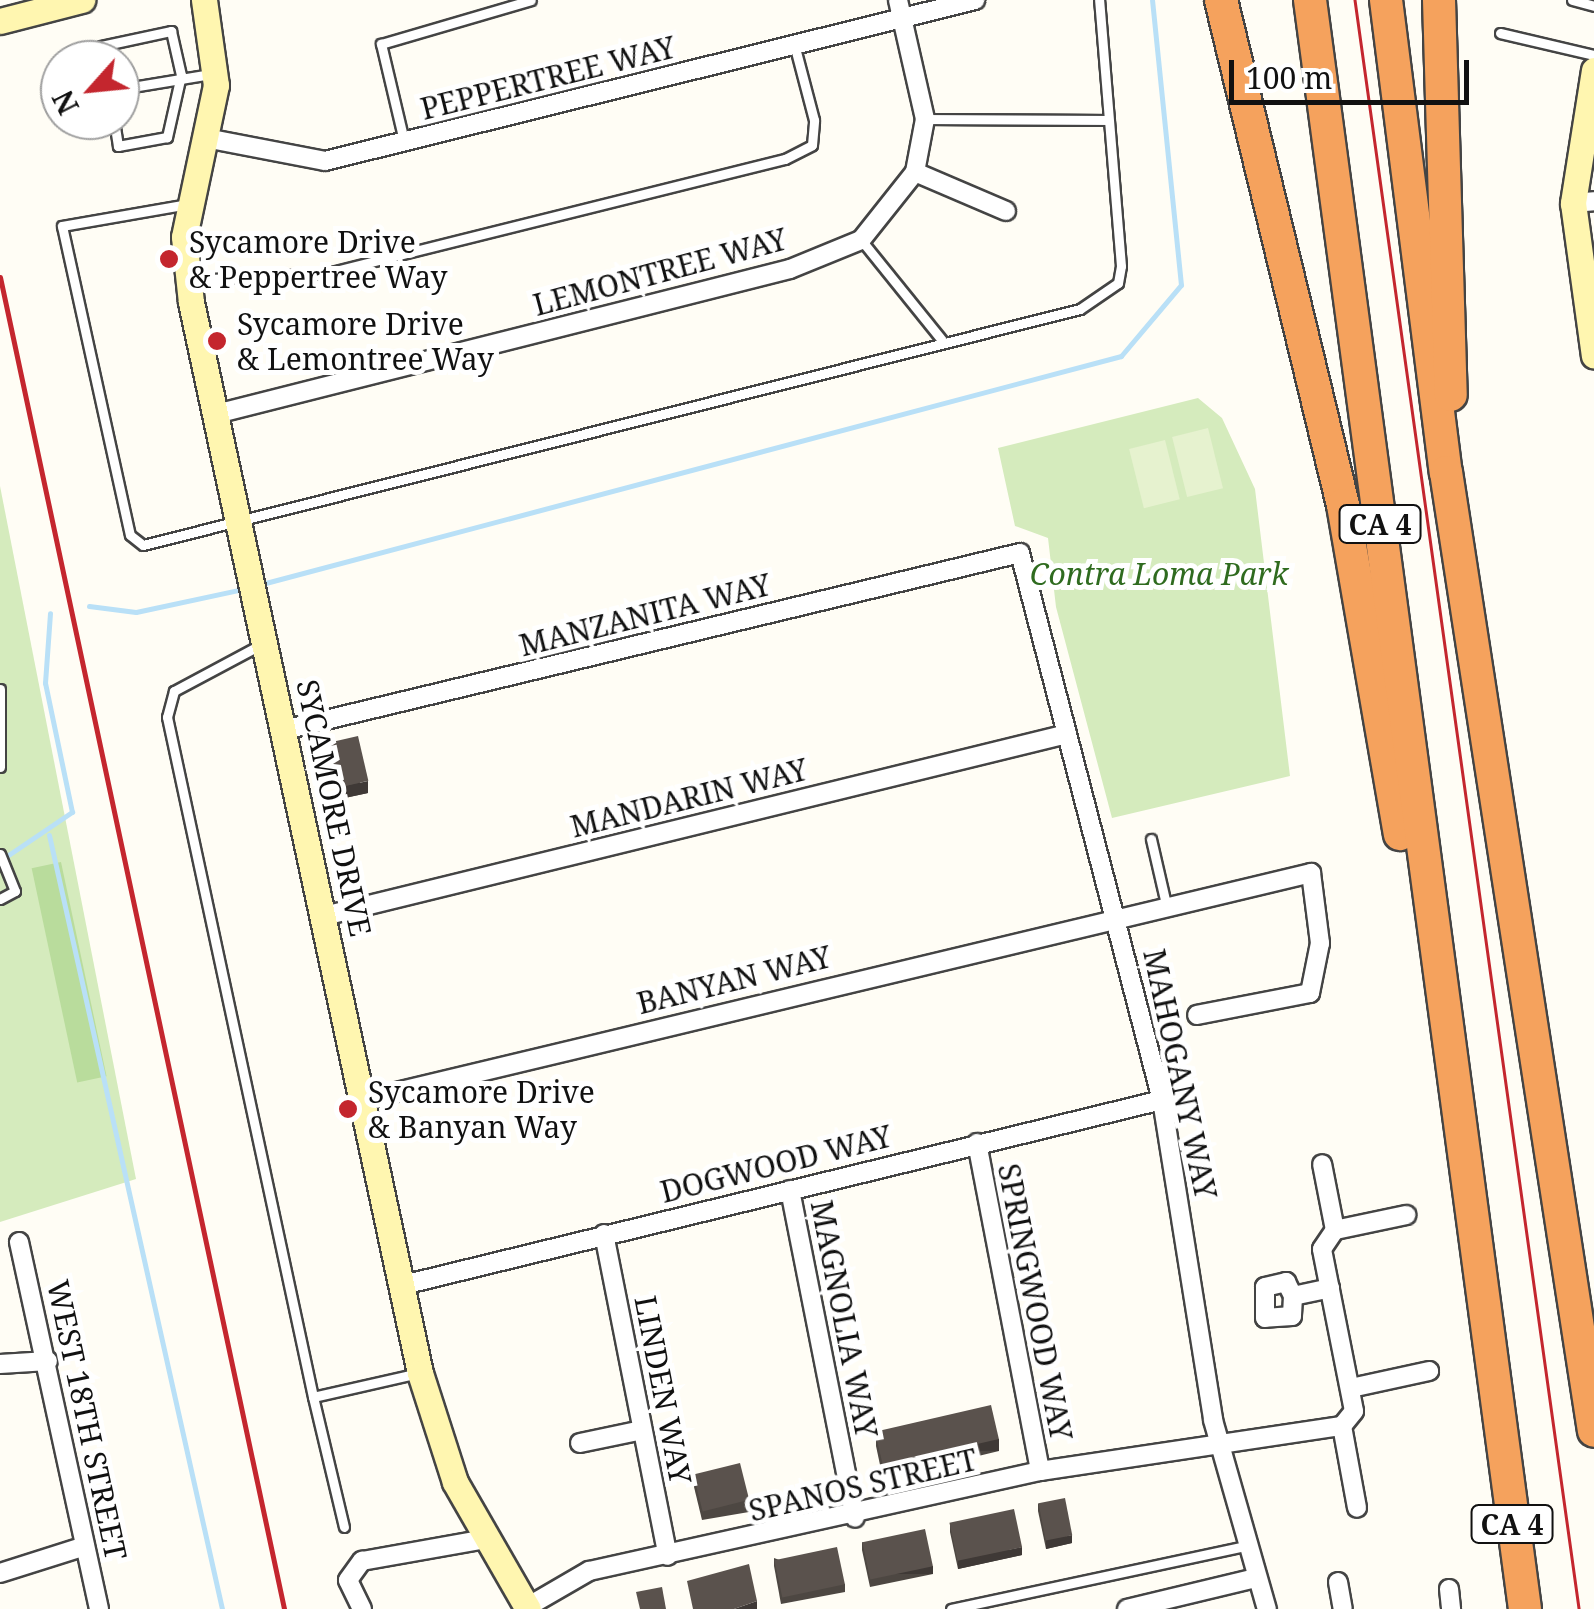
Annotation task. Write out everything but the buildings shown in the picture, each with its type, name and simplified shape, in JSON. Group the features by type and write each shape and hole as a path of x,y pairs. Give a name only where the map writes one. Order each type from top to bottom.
{"highway":[{"path":"1221,0 1343,505 1399,830 1450,1047"},
{"name":"CA 4","path":"1310,0 1524,1609"},
{"name":"CA 4","path":"1386,0 1446,472 1594,1431"},
{"path":"1439,0 1455,330 1446,472"}],"street":[{"path":"0,21 82,0"},
{"name":"SYCAMORE DRIVE","path":"204,0 216,74 206,138 188,204 187,280 420,1373 455,1482 528,1608"},
{"name":"PEPPERTREE WAY","path":"206,138 325,160 794,44 900,10 976,0"},
{"name":"LEMONTREE WAY","path":"216,414 790,269 861,240 915,172 925,119 900,10"},
{"path":"1594,70 1584,202 1594,356"},
{"path":"915,172 1006,211"},
{"name":"MANZANITA WAY","path":"284,730 1020,553"},
{"name":"MAHOGANY WAY","path":"1020,553 1118,914 1162,1100 1220,1442 1267,1609"},
{"name":"MANDARIN WAY","path":"324,916 1067,734"},
{"name":"BANYAN WAY","path":"363,1100 1118,914 1311,873 1320,943 1310,993 1196,1015"},
{"name":"DOGWOOD WAY","path":"403,1285 1162,1100"},
{"name":"SPRINGWOOD WAY","path":"977,1143 1040,1471"},
{"path":"1322,1164 1335,1230"},
{"name":"MAGNOLIA WAY","path":"790,1190 855,1518"},
{"path":"1358,1508 1342,1426 1354,1411 1322,1249 1335,1230 1406,1215"},
{"name":"LINDEN WAY","path":"604,1234 668,1556"},
{"name":"WEST 18TH STREET","path":"20,1242 100,1609"},
{"path":"1293,1296 1330,1288"},
{"path":"0,1364 48,1361"},
{"path":"1350,1388 1429,1371"},
{"name":"SPANOS STREET","path":"528,1608 588,1572 855,1518 1040,1471 1342,1426"},
{"path":"580,1443 642,1430"},
{"path":"362,1609 348,1580 362,1561 485,1539"},
{"path":"0,1573 85,1546"},
{"path":"1127,1609 1256,1578"},
{"path":"1338,1582 1343,1609"},
{"path":"1449,1589 1451,1609"}],"lane":[{"path":"405,143 381,44 531,0"},
{"path":"188,204 62,226 130,535 143,545 942,340 1080,309 1118,283 1099,0"},
{"path":"1572,0 1594,6"},
{"path":"117,140 118,146 167,137 181,75 170,31 129,40"},
{"path":"1500,33 1594,55"},
{"path":"187,280 327,273 785,159 812,145 794,44"},
{"path":"140,84 181,75 216,74"},
{"path":"925,119 1108,120"},
{"path":"861,240 942,340"},
{"path":"265,643 174,692 167,717 344,1527"},
{"path":"0,689 0,767"},
{"path":"1151,839 1166,904"},
{"path":"0,854 15,891 0,899"},
{"path":"313,1398 420,1373"},
{"path":"950,1609 1249,1545"}],"green space":[{"name":"Contra Loma Park","path":"1198,398 1222,418 1255,489 1290,776 1112,818 1056,607 1048,538 1015,526 998,448"},
{"path":"1208,428 1223,488 1187,497 1172,437"},
{"path":"1165,440 1180,499 1144,508 1129,449"},
{"path":"0,486 136,1179 0,1222"},
{"path":"61,862 107,1076 77,1082 32,868"}],"waterway":[{"path":"258,585 1121,356 1181,285 1152,0"},
{"path":"89,606 136,612 243,589"},
{"path":"1,860 72,812 45,683 50,613"},
{"path":"49,835 222,1609"}],"tram line":[{"path":"1355,0 1579,1609"}],"railway":[{"path":"0,277 284,1609"}],"place":[{"name":"Sycamore Drive & Peppertree Way","path":"169,259"},
{"name":"Sycamore Drive & Lemontree Way","path":"217,341"},
{"name":"Sycamore Drive & Banyan Way","path":"348,1109"}]}
